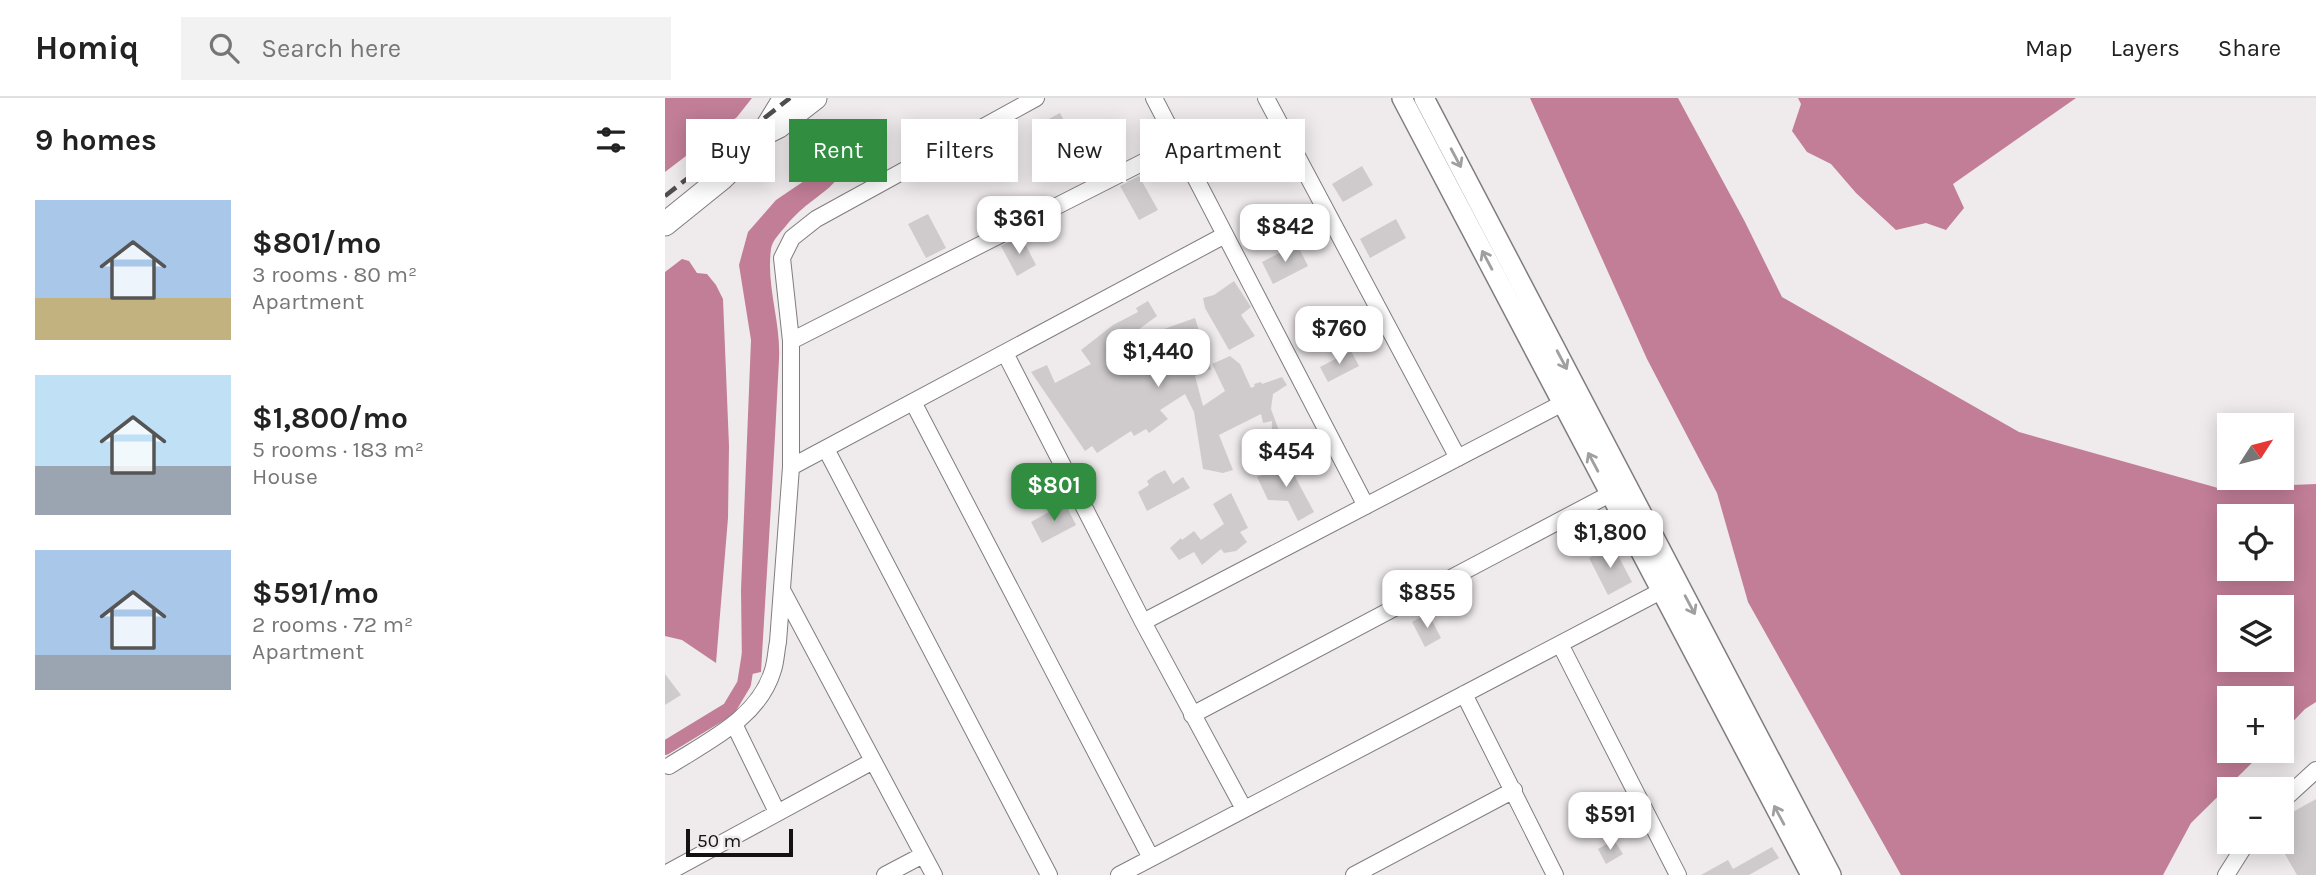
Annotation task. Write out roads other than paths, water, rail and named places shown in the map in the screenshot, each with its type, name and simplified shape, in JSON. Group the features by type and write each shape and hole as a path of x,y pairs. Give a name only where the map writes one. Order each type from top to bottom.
{"main road":[{"path":"772,119 785,98"},
{"path":"775,128 815,98"},
{"path":"665,224 716,182"}],"street":[{"path":"669,766 734,724 757,700 774,669 791,467 791,341 782,258 787,245 800,229 1036,98"},
{"path":"1154,98 1165,119"},
{"path":"1266,98 1458,458"},
{"path":"1402,98 1811,875"},
{"path":"1425,98 1831,875"},
{"path":"791,341 1140,165"},
{"path":"1198,182 1366,506"},
{"path":"791,467 1225,235"},
{"path":"1005,353 1143,622 1244,809"},
{"path":"913,402 1151,858"},
{"path":"1143,622 1563,404"},
{"path":"826,449 1049,875"},
{"path":"1192,715 1611,494"},
{"path":"782,590 934,875"},
{"path":"1119,875 1661,591"},
{"path":"1560,644 1678,875"},
{"path":"1464,694 1555,875"},
{"path":"734,724 777,812"},
{"path":"665,874 873,761"},
{"path":"2294,790 2316,770"},
{"path":"1354,875 1514,790"},
{"path":"2226,875 2239,854"},
{"path":"885,875 923,855"}],"waterway":[{"path":"665,748 729,709 744,684 749,653"}],"railway":[{"path":"665,196 790,98"}]}
